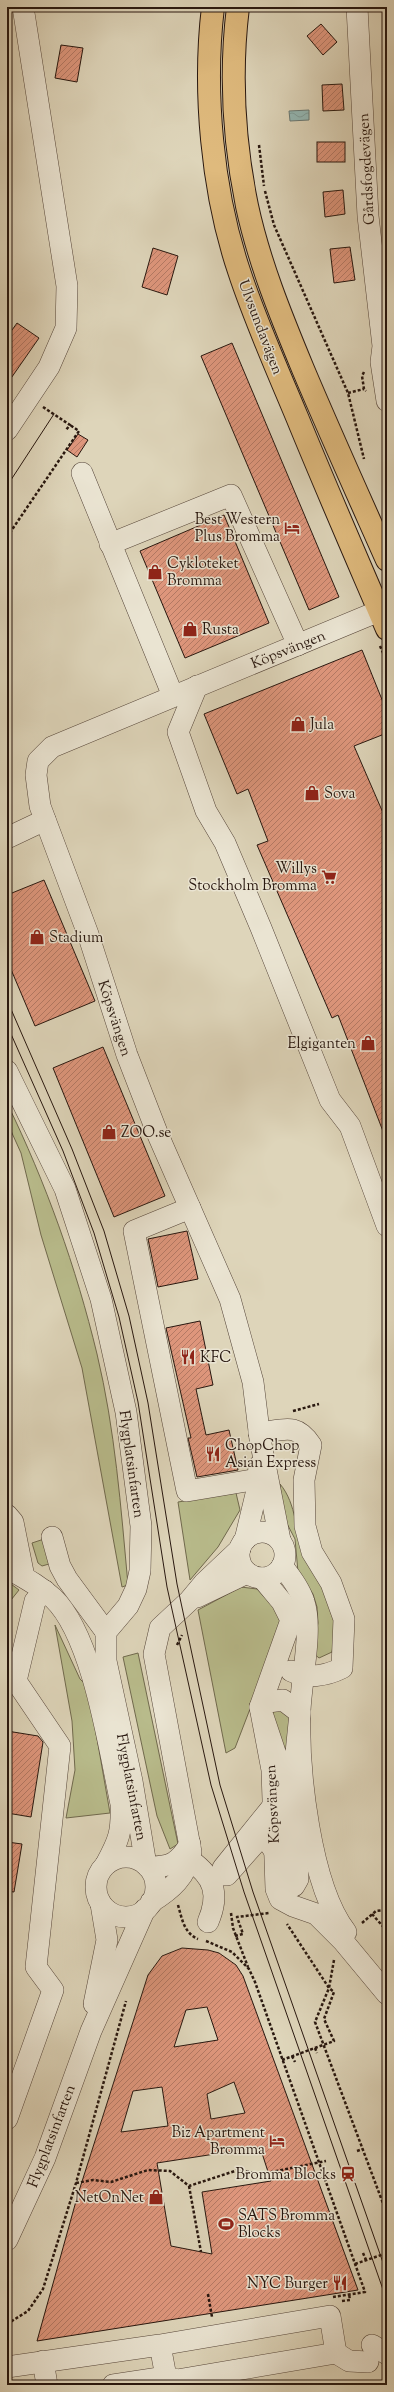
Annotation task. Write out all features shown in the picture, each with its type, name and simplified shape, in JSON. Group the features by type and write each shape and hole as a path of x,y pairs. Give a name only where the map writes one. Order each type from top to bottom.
{"main road":[{"name":"Ulvsundavägen","path":"213,7 210,89 214,153 225,220 238,269 288,396 384,616"},
{"name":"Ulvsundavägen","path":"238,7 235,37 236,104 238,142 248,206 266,272 286,328 387,560"}],"street":[{"path":"7,430 49,367 66,328 67,286 23,7"},
{"name":"Gårdsfogdevägen","path":"357,7 368,216 385,345 381,362 387,401"},
{"path":"82,473 173,696"},
{"path":"110,544 231,495 298,645"},
{"name":"Köpsvängen","path":"280,1540 260,1436 253,1382 230,1299 190,1208 127,1055 88,934 40,806 36,775 38,761 52,747 298,645 384,616"},
{"path":"197,686 178,732 185,752 206,811 225,843 262,928 330,1100 350,1126 387,1226"},
{"path":"7,838 45,820"},
{"name":"Flygplatsinfarten","path":"7,1071 65,1189 101,1299 126,1412 141,1526 140,1571 136,1589 128,1606 106,1632 106,1661 132,1781 147,1866"},
{"path":"190,1208 134,1231 187,1491 258,1479"},
{"path":"260,1436 295,1429 305,1435 311,1445 304,1480 305,1526 312,1552 331,1583 344,1619 342,1668 330,1674 283,1668 278,1656"},
{"name":"Köpsvängen","path":"242,1544 258,1479 260,1436"},
{"path":"7,1515 13,1522 35,1601 16,1681 60,1746 36,1967 53,1990 7,2119"},
{"path":"190,1601 255,1575 274,1575 282,1566 285,1553 280,1540 269,1533 256,1532 242,1544 204,1583 190,1601 160,1628 154,1654 190,1852 213,1886 215,1897 214,1909 208,1922"},
{"path":"52,1537 60,1566 67,1579 106,1632"},
{"path":"242,1544 240,1562 255,1575"},
{"path":"28,1580 56,1575 60,1566"},
{"path":"282,1566 293,1579 304,1602 307,1619 300,1669 300,1713 304,1794 321,1879 330,1906 338,1922 387,1979"},
{"name":"Köpsvängen","path":"255,1575 282,1602 290,1620 260,1707 272,1770 276,1889 288,1913 316,1914 342,1940 387,1994"},
{"name":"Flygplatsinfarten","path":"28,1580 54,1599 68,1618 90,1665 121,1804 122,1826 118,1841 106,1864"},
{"path":"268,1682 300,1669"},
{"path":"283,1700 300,1713 293,1783 298,1879 294,1886 291,1879 285,1782 260,1707 268,1702 283,1700"},
{"path":"273,1806 223,1868 222,1875 227,1875 258,1840 266,1839 274,1850"},
{"path":"288,1913 305,1901 313,1892 314,1846"},
{"path":"147,1866 165,1867 172,1864 184,1854 190,1852"},
{"path":"148,1906 155,1884 147,1866 137,1859 126,1857 115,1859 106,1864 99,1873 96,1883 97,1894 101,1904 118,1916 128,1916 148,1906 176,1883 190,1852"},
{"name":"Flygplatsinfarten","path":"91,2031 97,1988 106,1955 107,1940 101,1904"},
{"name":"Flygplatsinfarten","path":"7,2240 45,2158 91,2031 148,1906"},
{"path":"7,2367 160,2345 330,2316 336,2353"},
{"path":"160,2345 166,2377"},
{"path":"113,2385 166,2377 177,2380 336,2353 350,2361 379,2350"},
{"path":"43,2361 47,2385"}],"path":[{"path":"258,142 265,188 274,225 348,393 366,466"},
{"path":"348,393 364,389"},
{"path":"7,537 79,431 42,406 38,411"},
{"path":"66,430 70,425"},
{"path":"288,1412 319,1404"},
{"path":"173,1651 186,1630"},
{"path":"172,1907 177,1900 184,1926 191,1936 232,1952 249,1969 255,1982 282,2060 321,2163 365,2292 326,2298"},
{"path":"235,1936 243,1934 237,1917 271,1912 269,1905"},
{"path":"282,2060 334,2041 324,2019 334,1992 329,1988 288,1913"},
{"path":"372,1914 387,1931"},
{"path":"329,1988 316,2022 387,2214"},
{"path":"7,2324 28,2310 43,2289 76,2183 128,1995"},
{"path":"315,2048 317,2053"},
{"path":"292,2056 294,2062"},
{"path":"357,2152 363,2149"},
{"path":"189,2186 238,2170 262,2174 326,2161"},
{"path":"76,2183 93,2180 111,2182 148,2170 170,2171 189,2186 201,2252"},
{"path":"386,2244 387,2248"},
{"path":"363,2253 366,2260"},
{"path":"355,2264 387,2253"},
{"path":"208,2294 212,2317 220,2317"},
{"path":"349,2294 350,2300"}],"green space":[{"path":"7,1103 35,1164 59,1226 80,1289 97,1354 113,1440 120,1498 128,1585 122,1587 82,1368 41,1235 21,1153 7,1122"},
{"path":"280,1484 290,1500 305,1556 328,1598 335,1622 332,1652 319,1658 312,1652 318,1623 317,1607 313,1594 298,1572 295,1539 283,1516"},
{"path":"236,1493 240,1510 218,1547 190,1580 178,1502"},
{"path":"47,1538 49,1564 42,1566 38,1563 32,1543"},
{"path":"7,1581 19,1590 7,1605"},
{"path":"241,1587 257,1589 279,1613 280,1631 235,1748 226,1753 198,1610"},
{"path":"55,1625 80,1679 88,1687 110,1813 66,1818 75,1770 72,1721"},
{"path":"138,1653 178,1844 170,1849 157,1816 123,1657"},
{"path":"272,1706 290,1714 286,1763 275,1738"}],"water":[{"path":"309,110 309,120 290,121 289,111"}],"building":[{"path":"321,24 337,42 323,55 307,36"},
{"path":"61,45 83,48 77,82 55,78"},
{"path":"342,84 344,110 323,111 322,85"},
{"path":"317,142 345,142 345,162 317,162"},
{"path":"343,190 345,214 325,217 323,192"},
{"path":"350,247 355,280 334,283 330,249"},
{"path":"153,248 178,256 167,295 142,287"},
{"path":"17,323 39,338 7,384 7,337"},
{"name":"Best Western Plus Bromma","path":"232,343 339,597 309,610 201,356"},
{"path":"78,434 88,440 77,457 67,450"},
{"path":"224,515 269,623 185,658 140,551"},
{"path":"362,650 387,712 387,733 354,746 387,822 386,1139 338,1015 332,1018 257,845 268,841 248,789 237,794 204,714"},
{"name":"Stadium","path":"44,880 95,1001 35,1026 7,960 7,895"},
{"name":"ZOO.se","path":"103,1047 165,1196 114,1217 53,1068"},
{"path":"187,1231 198,1279 158,1287 148,1239"},
{"path":"200,1321 213,1385 196,1389 206,1435 229,1430 238,1470 197,1477 188,1438 191,1438 166,1328"},
{"path":"7,1731 38,1736 43,1742 31,1817 7,1813"},
{"path":"7,1842 22,1844 14,1892 7,1891"},
{"path":"182,1948 208,1950 219,1953 236,1965 243,1976 358,2290 37,2341 78,2194 148,1975 162,1956","holes":["207,2007 218,2040 174,2047 186,2010","234,2082 245,2113 211,2119 207,2094","162,2087 168,2126 121,2132 133,2091","260,2147 271,2181 202,2192 212,2254 171,2246 157,2163"]}],"tram line":[{"path":"7,486 54,414"},
{"path":"7,1000 72,1149 104,1231 129,1316 148,1403 177,1584 220,1785 253,1892 387,2274"},
{"path":"7,1025 63,1151 94,1233 119,1317 138,1402 167,1587 211,1785 244,1892 387,2301"}],"place":[{"name":"Best Western Plus Bromma","path":"292,528"},
{"name":"Cykloteket Bromma","path":"155,572"},
{"name":"Rusta","path":"190,629"},
{"name":"Jula","path":"298,724"},
{"name":"Sova","path":"312,793"},
{"name":"Willys Stockholm Bromma","path":"329,877"},
{"name":"Stadium","path":"37,937"},
{"name":"Elgiganten","path":"368,1043"},
{"name":"ZOO.se","path":"109,1132"},
{"name":"KFC","path":"188,1357"},
{"name":"ChopChop Asian Express","path":"213,1454"},
{"name":"Biz Apartment Bromma","path":"277,2141"},
{"name":"Bromma Blocks","path":"348,2174"},
{"name":"NetOnNet","path":"156,2197"},
{"name":"SATS Bromma Blocks","path":"226,2224"},
{"name":"NYC Burger","path":"340,2283"}]}
